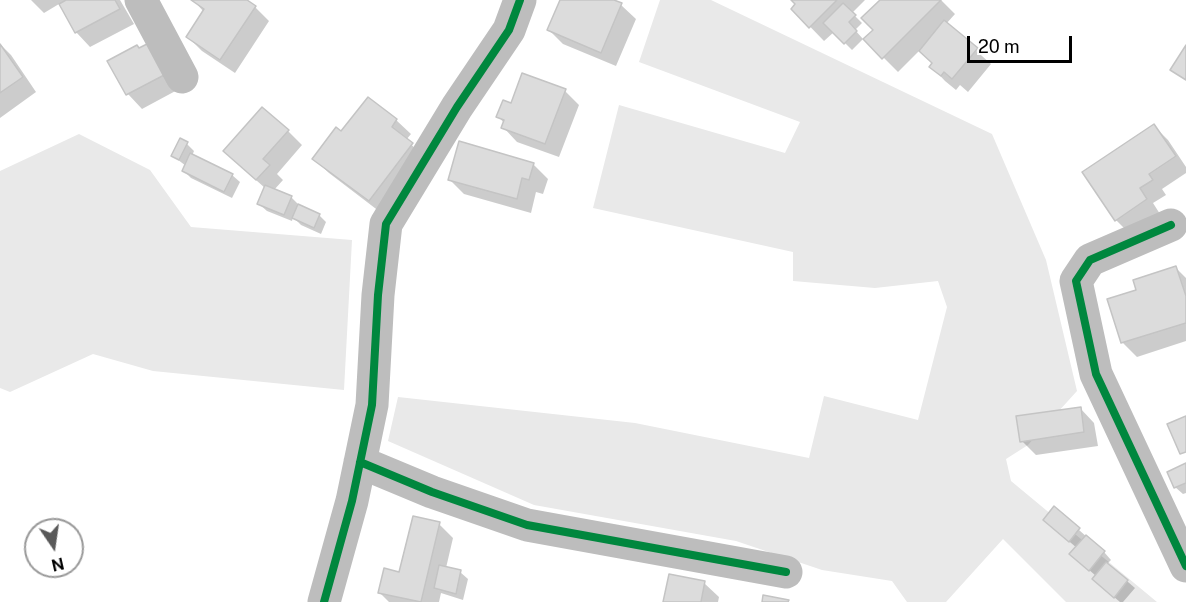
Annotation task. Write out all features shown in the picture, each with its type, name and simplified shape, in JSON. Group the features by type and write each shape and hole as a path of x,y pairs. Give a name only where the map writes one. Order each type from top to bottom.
{"street":[{"path":"141,0 182,77"},
{"path":"324,602 352,501 372,405 378,295 386,224 457,107 509,30 520,0"},
{"path":"1171,225 1090,260 1076,281 1096,374 1186,566"},
{"path":"360,462 432,492 527,525 786,572"}],"shaded area":[{"path":"660,0 711,0 992,134 1046,260 1077,391 1028,445 1006,459 1011,481 1157,602 1066,602 1003,539 946,602 907,602 892,581 822,570 736,541 534,505 388,441 398,397 635,423 809,458 824,396 918,420 947,307 938,281 875,288 793,281 793,252 593,208 619,105 785,153 800,122 639,62"},
{"path":"79,134 150,170 191,227 352,240 344,390 153,371 93,354 10,392 0,388 0,171"}],"building":[{"path":"66,0 115,0 120,9 75,33 59,4"},
{"path":"191,0 247,0 256,6 220,60 186,37 204,9"},
{"path":"560,0 614,0 622,3 601,53 547,30"},
{"path":"791,0 837,0 809,28 791,9 795,4"},
{"path":"880,0 941,0 882,59 863,39 873,30 861,18"},
{"path":"843,3 856,15 849,22 857,31 844,44 823,23"},
{"path":"944,20 978,48 952,79 944,72 941,76 929,67 932,63 919,51"},
{"path":"151,42 168,73 126,95 107,61 137,45 139,48"},
{"path":"0,44 23,77 0,93"},
{"path":"1186,45 1186,80 1170,70"},
{"path":"522,73 566,89 545,144 501,128 504,120 496,117 503,100 511,103"},
{"path":"368,97 397,119 392,127 413,143 369,201 312,159 336,127 341,131"},
{"path":"262,107 289,130 263,159 270,165 256,180 223,151"},
{"path":"1154,124 1176,156 1149,174 1153,180 1140,188 1147,199 1115,221 1082,172"},
{"path":"180,138 188,142 179,160 171,156"},
{"path":"459,141 534,163 529,180 522,178 517,199 448,180"},
{"path":"190,153 233,174 224,192 182,171"},
{"path":"265,185 292,196 284,215 257,204"},
{"path":"298,204 320,214 314,228 292,218"},
{"path":"1176,266 1186,296 1186,323 1121,343 1107,299 1136,290 1133,280"},
{"path":"1081,407 1084,432 1020,442 1016,416"},
{"path":"1186,416 1186,452 1180,454 1167,424"},
{"path":"1186,463 1186,483 1174,488 1167,472"},
{"path":"1054,506 1080,528 1069,542 1043,520"},
{"path":"413,516 440,522 421,602 378,593 384,568 399,572"},
{"path":"1086,535 1105,551 1089,571 1069,554"},
{"path":"1106,562 1128,580 1114,598 1092,579"},
{"path":"439,565 461,570 456,594 434,588"},
{"path":"669,574 705,581 701,602 663,602"},
{"path":"763,595 789,600 788,602 762,602"}],"cycle path":[{"path":"324,602 352,501 372,405 378,295 386,224 457,107 509,30 520,0"},
{"path":"1171,225 1090,260 1076,281 1096,374 1186,566"},
{"path":"360,462 432,492 527,525 786,572"}]}
